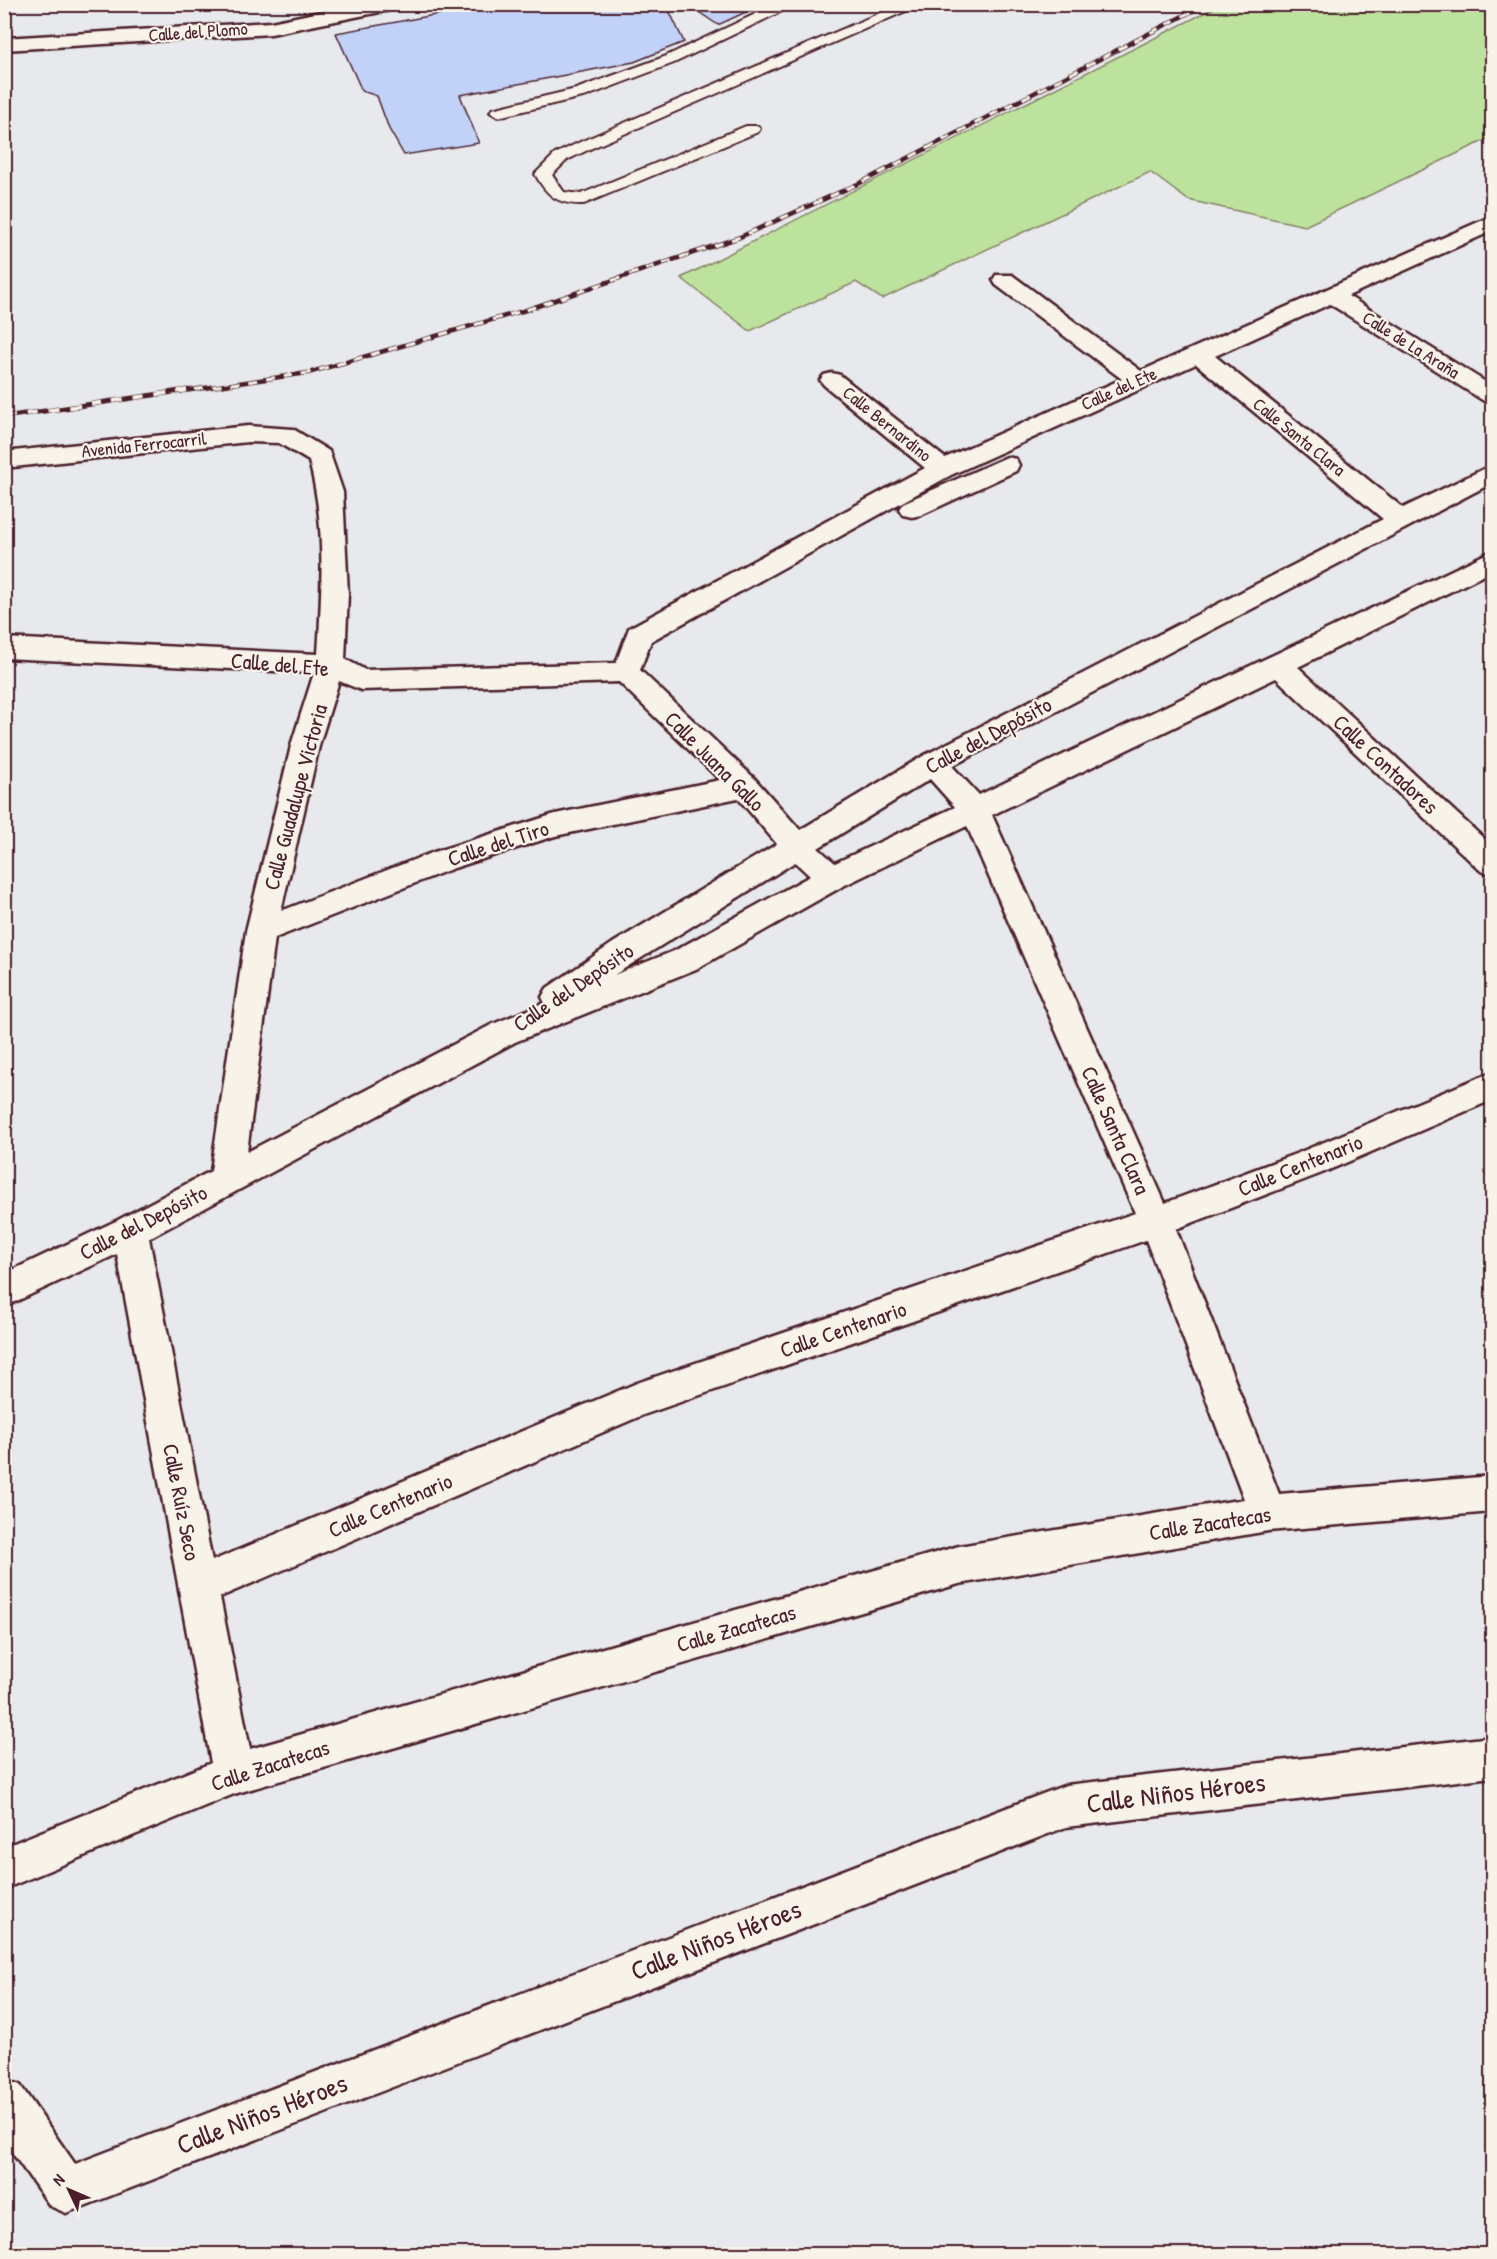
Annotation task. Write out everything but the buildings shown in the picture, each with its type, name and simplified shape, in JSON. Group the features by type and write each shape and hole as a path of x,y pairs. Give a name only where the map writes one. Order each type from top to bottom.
{"street":[{"name":"Calle del Plomo","path":"4,44 271,28 390,4"},
{"name":"Calle del Ete","path":"754,570 827,549 1207,361 1330,294 1492,223"},
{"path":"1004,280 1138,380"},
{"name":"Calle de La Araña","path":"1330,294 1492,396"},
{"name":"Calle del Ete","path":"4,648 332,664 361,680 626,672 639,634 942,469 1138,380 1207,361"},
{"name":"Calle Santa Clara","path":"1207,361 1401,520"},
{"name":"Calle Bernardino","path":"832,380 942,469"},
{"name":"Avenida Ferrocarril","path":"4,460 248,434 284,435"},
{"name":"Calle Guadalupe Victoria","path":"227,1179 261,931 306,742 332,664 335,594 330,492 320,457 284,435"},
{"name":"Calle del Depósito","path":"504,1033 624,952 933,763 1492,473"},
{"name":"Calle del Depósito","path":"4,1291 130,1231 504,1033 685,960 832,878 1279,665 1487,569"},
{"name":"Calle Contadores","path":"1279,665 1492,863"},
{"name":"Calle Juana Gallo","path":"626,672 744,786 797,847 832,878"},
{"name":"Calle Santa Clara","path":"933,763 975,810 1156,1221 1268,1513"},
{"name":"Calle del Tiro","path":"261,931 444,860 555,825 744,786"},
{"name":"Calle Centenario","path":"198,1587 637,1400 1156,1221 1310,1163 1492,1086"},
{"name":"Calle Ruíz Seco","path":"130,1231 234,1774"},
{"name":"Calle Zacatecas","path":"4,1868 234,1774 959,1565 1268,1513 1492,1494"},
{"name":"Calle Niños Héroes","path":"4,2101 66,2190 1066,1806 1492,1757"}],"lane":[{"path":"498,112 581,93 669,60 790,4"},
{"path":"752,129 584,199 568,200 555,194 543,174 561,157 586,145 915,4"}],"green space":[{"path":"1220,5 1492,5 1492,137 1305,226 1188,200 1150,172 882,299 856,282 750,331 681,278"}],"railway":[{"path":"177,392 308,373 526,310 740,237 860,183 1206,4"},
{"path":"4,417 187,390"}]}
